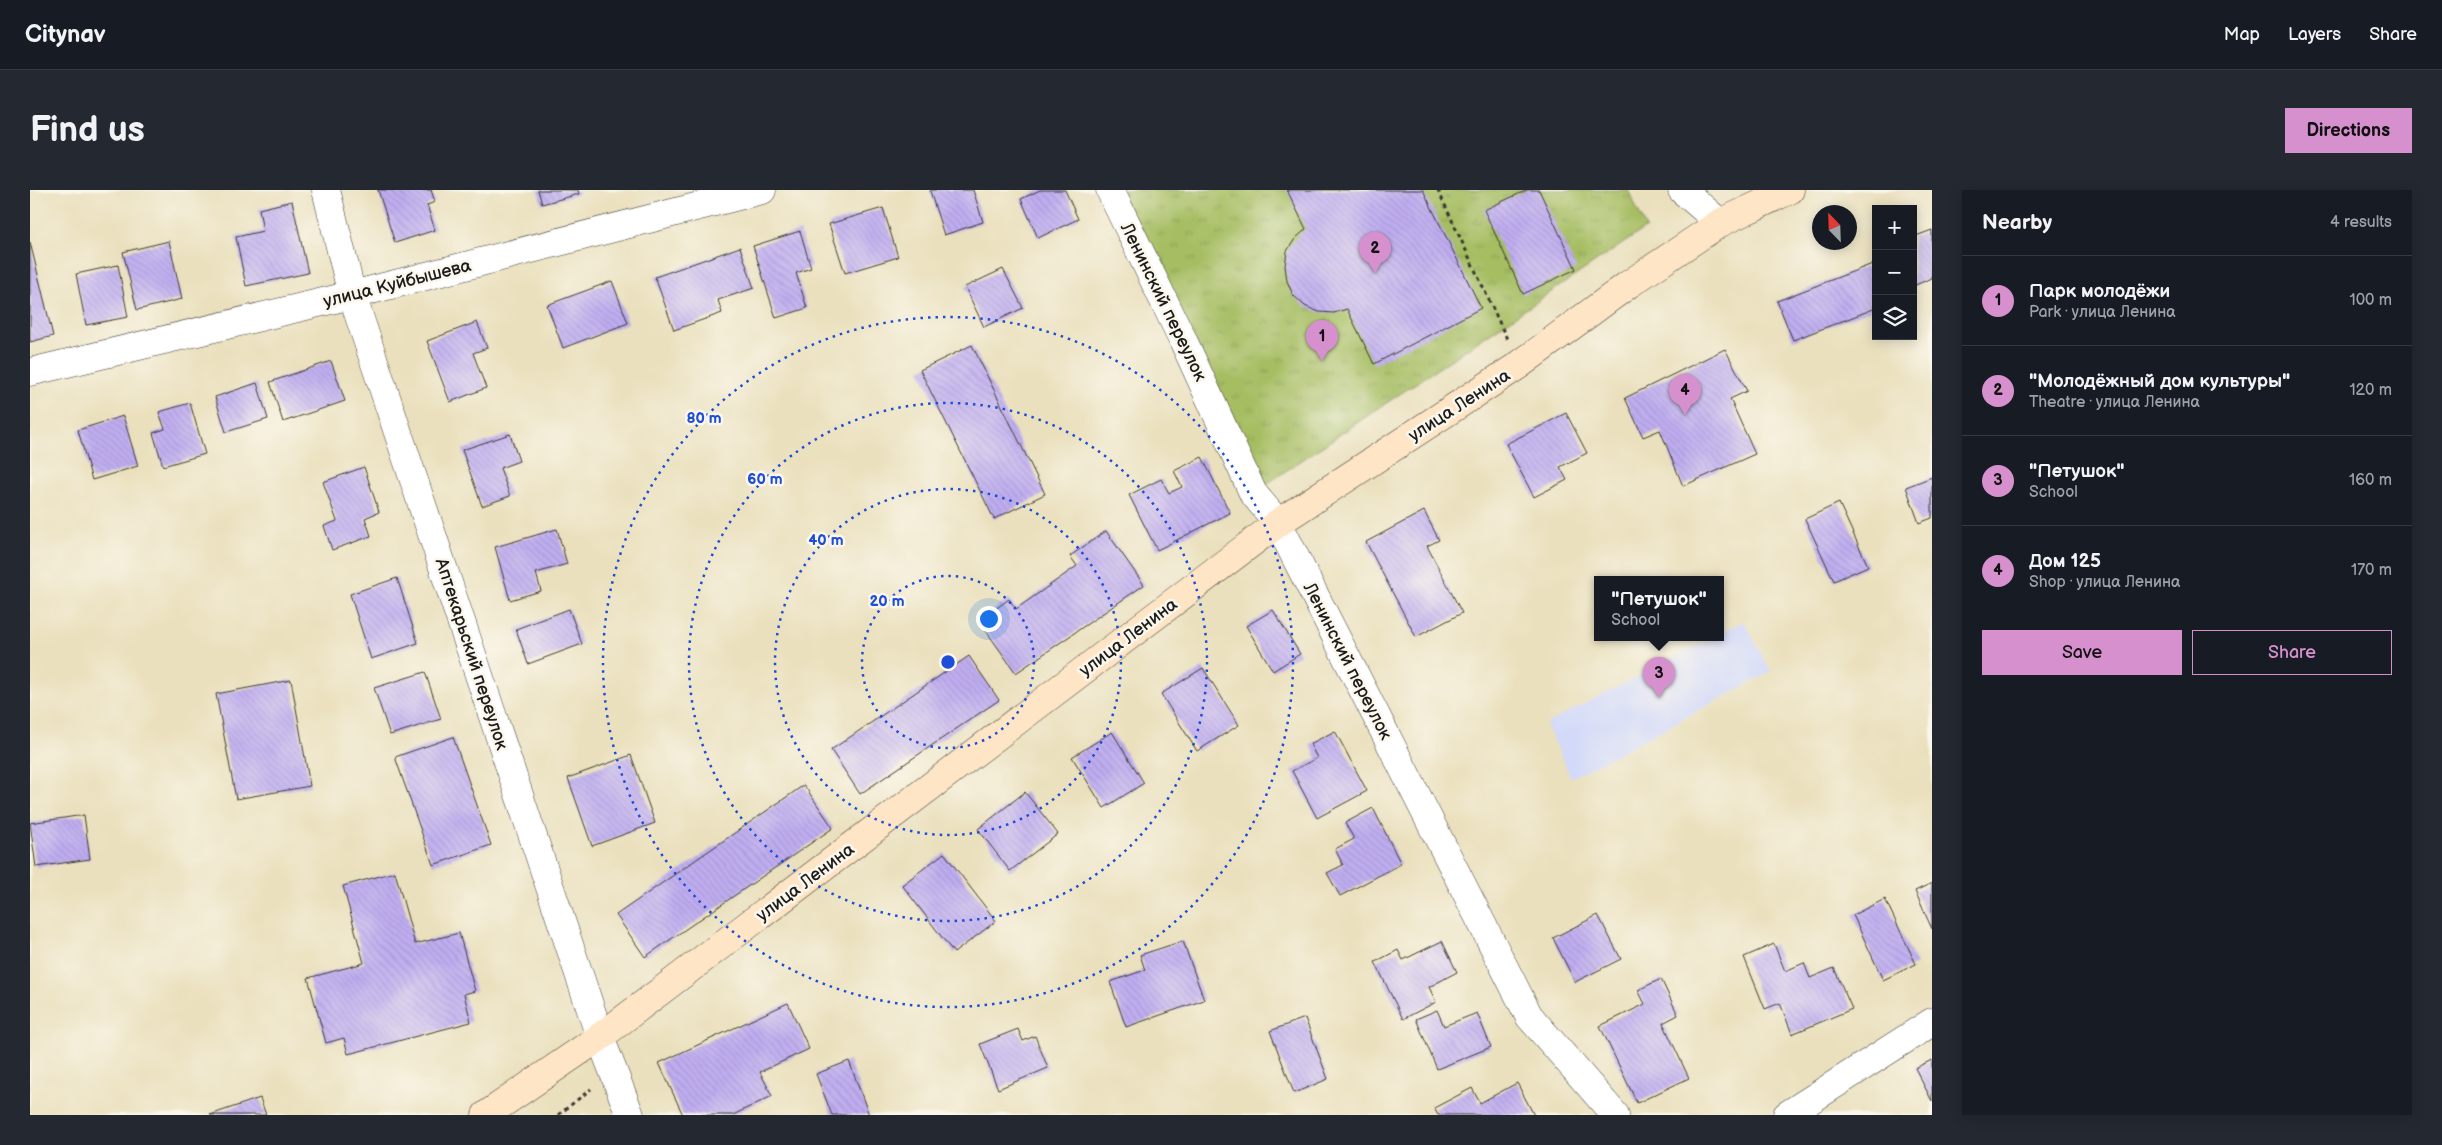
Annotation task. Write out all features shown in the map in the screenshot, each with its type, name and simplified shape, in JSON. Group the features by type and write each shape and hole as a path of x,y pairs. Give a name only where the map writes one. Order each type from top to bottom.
{"main road":[{"name":"улица Ленина","path":"486,1115 600,1037 1278,523 1519,365 1629,284 1720,223 1790,190"}],"street":[{"name":"Аптекарьский переулок","path":"326,190 352,295 600,1037 630,1115"},
{"name":"улица Куйбышева","path":"30,372 352,295 762,190"},
{"name":"Ленинский переулок","path":"1110,190 1183,340 1253,493 1278,523 1529,1016 1615,1115"},
{"path":"1682,190 1684,194 1720,223"},
{"path":"1787,1115 1932,1022"}],"path":[{"path":"1438,190 1519,365"},
{"path":"558,1115 613,1072"}],"shaded area":[{"path":"1744,621 1771,672 1571,778 1546,724 1705,641 1724,641 1724,631"}],"green space":[{"path":"1119,190 1628,190 1646,228 1253,493"}],"building":[{"path":"378,190 431,190 435,202 427,205 435,230 395,243"},
{"path":"538,190 578,190 579,194 542,204"},
{"path":"973,190 983,222 944,235 930,191"},
{"path":"1040,190 1065,190 1078,219 1038,238 1021,199"},
{"path":"1287,190 1423,190 1481,308 1374,364 1347,309 1334,313 1319,312 1305,306 1293,295 1287,281 1285,266 1287,251 1295,239 1306,229"},
{"path":"1527,190 1539,190 1576,269 1523,294 1484,210"},
{"path":"292,201 308,273 246,286 236,237 263,231 259,209"},
{"path":"883,208 898,257 845,273 829,224"},
{"path":"1932,230 1932,278 1917,284 1917,250 1917,236"},
{"path":"800,231 811,268 796,273 807,308 776,318 753,246"},
{"path":"169,241 182,299 137,310 123,252"},
{"path":"30,242 53,336 30,342"},
{"path":"740,247 754,288 718,300 722,313 674,330 655,277"},
{"path":"1872,264 1872,310 1793,340 1777,301"},
{"path":"118,265 128,317 86,325 76,274"},
{"path":"1003,269 1023,308 984,327 965,287"},
{"path":"612,281 628,323 563,348 547,305"},
{"path":"477,322 487,348 473,353 486,388 450,402 427,341"},
{"path":"972,345 1045,494 994,519 920,370"},
{"path":"1725,349 1747,391 1730,399 1755,454 1683,486 1660,430 1643,437 1625,398"},
{"path":"331,361 345,401 283,422 270,382"},
{"path":"257,383 268,419 226,432 215,397"},
{"path":"190,403 205,454 163,466 153,433 165,429 159,412"},
{"path":"1566,413 1587,453 1560,467 1567,480 1534,497 1506,444"},
{"path":"123,416 138,466 92,480 78,430"},
{"path":"510,434 519,461 500,468 510,496 482,506 462,450"},
{"path":"1202,457 1230,513 1157,550 1129,495 1161,479 1169,493 1182,487 1174,471"},
{"path":"364,467 379,512 365,518 371,536 332,550 324,526 337,521 323,482"},
{"path":"1932,477 1932,518 1919,523 1906,487"},
{"path":"1839,503 1868,566 1834,581 1805,519"},
{"path":"1424,511 1439,540 1427,546 1462,613 1416,637 1366,542"},
{"path":"557,529 567,564 536,573 541,591 510,600 495,547"},
{"path":"1106,531 1144,585 1016,673 979,621 1009,599 1016,609 1077,566 1070,556"},
{"path":"397,578 418,643 371,659 350,594"},
{"path":"569,609 582,644 528,664 516,629"},
{"path":"1273,610 1300,654 1273,671 1246,626"},
{"path":"969,656 999,700 860,794 831,750"},
{"path":"1203,668 1239,725 1197,751 1161,694"},
{"path":"425,672 441,719 390,735 374,688"},
{"path":"291,680 310,786 236,799 216,694"},
{"path":"1335,731 1367,791 1317,818 1292,771 1317,758 1310,744"},
{"path":"1112,732 1144,783 1104,808 1072,757"},
{"path":"453,737 491,845 433,865 395,757"},
{"path":"631,755 655,823 592,846 568,778"},
{"path":"804,785 833,828 645,957 616,915"},
{"path":"1025,792 1058,834 1010,871 978,829"},
{"path":"1373,808 1401,864 1340,896 1327,873 1343,865 1335,849 1354,839 1345,823"},
{"path":"84,815 90,859 36,867 30,823"},
{"path":"944,853 996,921 954,953 902,885"},
{"path":"395,872 415,944 459,933 475,991 464,994 471,1022 348,1054 344,1038 326,1043 308,978 364,963 343,886"},
{"path":"1932,883 1932,929 1915,891"},
{"path":"1885,899 1916,964 1883,980 1853,915"},
{"path":"1598,915 1621,959 1575,982 1553,938"},
{"path":"1183,941 1204,1000 1126,1027 1110,982 1145,970 1140,955"},
{"path":"1442,941 1457,972 1429,987 1436,1002 1403,1019 1375,962 1398,950 1403,960"},
{"path":"1774,944 1785,971 1804,963 1810,978 1834,968 1852,1009 1792,1034 1780,1003 1765,1009 1744,957"},
{"path":"1661,979 1678,1015 1663,1023 1689,1078 1637,1103 1600,1026 1645,1004 1638,990"},
{"path":"788,1003 809,1049 760,1072 772,1096 733,1115 683,1115 659,1063"},
{"path":"1437,1010 1444,1026 1477,1013 1491,1047 1437,1069 1416,1019"},
{"path":"1305,1018 1328,1079 1294,1093 1270,1031"},
{"path":"1018,1029 1023,1041 1035,1036 1048,1068 998,1089 980,1044"},
{"path":"1932,1060 1932,1101 1915,1068"},
{"path":"849,1061 869,1115 832,1115 816,1074"},
{"path":"1517,1083 1534,1115 1438,1115 1434,1108 1472,1088 1480,1103"},
{"path":"260,1098 266,1115 210,1115"}],"place":[{"name":"\"Молодёжный дом культуры\"","path":"1375,273"},
{"name":"Парк молодёжи","path":"1322,361"},
{"name":"Дом 125","path":"1685,415"},
{"name":"\"Петушок\"","path":"1659,698"}]}
